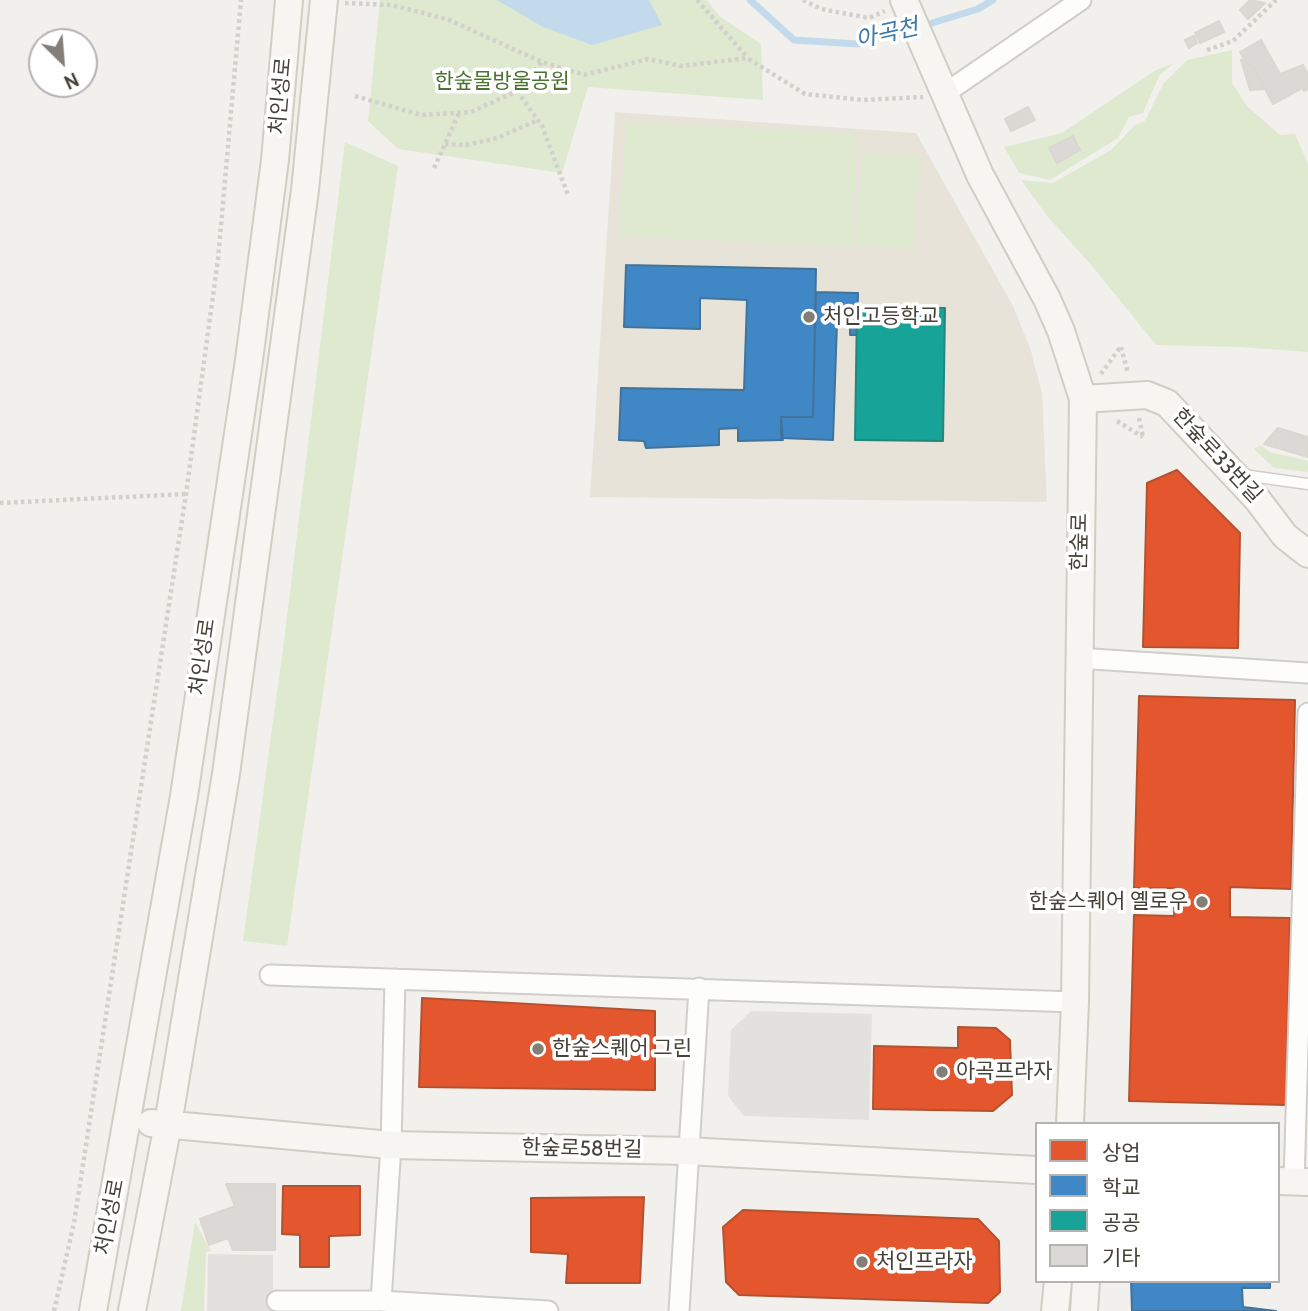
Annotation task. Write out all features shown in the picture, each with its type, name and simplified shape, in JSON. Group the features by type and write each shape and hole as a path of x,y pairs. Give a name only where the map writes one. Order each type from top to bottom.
{"main road":[{"name":"처인성로","path":"93,1311 184,796 249,360 275,160 289,0"},
{"name":"처인성로","path":"132,1311 168,1124 226,774 305,190 323,1"},
{"name":"한숲로","path":"906,4 995,206 1047,299 1061,331 1083,399 1070,1122"},
{"name":"한숲로33번길","path":"1083,399 1133,395 1158,399 1177,411 1267,511 1285,536 1308,554"},
{"name":"한숲로33번길","path":"1267,511 1308,533"},
{"name":"한숲로58번길","path":"128,1122 391,1145 688,1151 1035,1170"},
{"path":"1055,1311 1058,1283"},
{"path":"1084,1311 1086,1283"}],"street":[{"path":"944,94 1081,0"},
{"path":"1077,658 1308,673"},
{"path":"1293,1181 1302,1026 1308,713"},
{"path":"270,975 1074,1002"},
{"path":"381,1301 391,1145 395,978"},
{"path":"679,1311 699,988"},
{"path":"277,1301 381,1301 548,1311"}],"lane":[{"path":"1232,474 1308,484"}],"path":[{"path":"54,1311 74,1223 186,494 218,258 240,0"},
{"path":"697,0 747,58 805,94 863,100 944,94"},
{"path":"803,0 821,9 869,18 906,4"},
{"path":"1207,50 1233,41 1276,0"},
{"path":"323,1 391,3 447,19 542,62 584,75 648,59 682,66 747,58"},
{"path":"355,96 421,115 471,113 517,91 542,62"},
{"path":"517,91 538,120 568,195"},
{"path":"434,167 460,113"},
{"path":"446,144 466,145 497,138 538,120"},
{"path":"0,503 186,494"}],"shaded area":[{"name":"처인고등학교","path":"615,112 916,133 1013,306 1031,351 1042,393 1047,502 590,497"},
{"path":"751,1011 872,1014 869,1120 744,1116 728,1096 731,1030"},
{"path":"208,1254 273,1255 273,1311 207,1311"}],"green space":[{"name":"한숲물방울공원","path":"380,0 707,0 719,16 761,44 763,100 588,87 562,173 398,149 368,121"},
{"path":"1232,50 1232,83 1247,106 1280,135 1295,134 1308,164 1308,352 1156,345 1093,267 1048,217 1021,180 1053,183 1111,150 1135,125 1145,121 1163,84 1187,60"},
{"path":"1174,63 1159,76 1143,113 1129,117 1118,138 1050,180 1019,173 1004,147 1062,133 1156,70"},
{"path":"626,122 858,134 852,247 620,236"},
{"path":"345,142 398,166 287,946 243,941 284,641"},
{"path":"862,152 921,157 913,249 855,245"},
{"path":"1261,445 1270,452 1308,461 1308,472 1274,468 1254,449"},
{"path":"195,1222 211,1251 206,1252 204,1311 181,1311"}],"water":[{"path":"497,0 649,0 662,25 592,45 543,27"}],"building: 상업":[{"path":"1177,470 1240,533 1238,648 1143,647 1147,483"},
{"name":"한숲스퀘어 옐로우","path":"1139,696 1295,700 1291,889 1230,887 1230,917 1290,918 1286,1105 1129,1101 1134,915 1174,916 1175,888 1134,888"},
{"name":"한숲스퀘어 그린","path":"422,998 655,1011 655,1090 419,1087"},
{"name":"아곡프라자","path":"958,1027 996,1028 1010,1040 1012,1095 993,1111 873,1109 874,1046 958,1048"},
{"path":"283,1186 360,1186 360,1235 329,1236 329,1267 300,1267 300,1235 282,1234"},
{"path":"644,1197 640,1283 566,1283 568,1254 531,1252 531,1198"},
{"name":"처인프라자","path":"743,1210 978,1219 999,1241 1000,1292 988,1303 739,1295 726,1282 723,1227"}],"building: 학교":[{"path":"626,265 816,269 813,417 781,417 783,440 738,441 738,428 719,429 719,445 646,448 644,441 619,440 621,388 744,390 747,300 700,298 700,329 624,327"},
{"path":"816,292 858,293 857,335 850,335 850,323 837,323 833,440 781,438 781,417 813,417"},
{"path":"1131,1283 1270,1283 1270,1288 1242,1288 1243,1307 1276,1311 1132,1311"}],"building: 공공":[{"path":"857,307 945,308 943,441 855,440"}],"building: 기타":[{"path":"1250,0 1265,3 1248,19 1240,10"},
{"path":"1219,21 1224,32 1200,43 1195,33"},
{"path":"1194,36 1197,43 1189,48 1185,40"},
{"path":"1261,40 1280,74 1303,65 1308,74 1308,89 1304,91 1302,88 1273,104 1252,64 1247,65 1240,52"},
{"path":"1241,60 1247,65 1252,64 1265,89 1250,90"},
{"path":"1028,107 1035,120 1011,131 1005,119"},
{"path":"1073,136 1080,150 1057,163 1049,148"},
{"path":"1278,428 1308,437 1308,457 1264,444"},
{"path":"226,1184 275,1184 275,1250 233,1250 228,1238 209,1245 200,1219 235,1206"}],"waterway":[{"name":"아곡천","path":"750,0 794,40 858,44 911,29"},
{"name":"아곡천","path":"922,26 978,9 993,0"}],"place":[{"name":"처인고등학교","path":"809,317"},
{"name":"한숲스퀘어 옐로우","path":"1202,902"},
{"name":"한숲스퀘어 그린","path":"538,1049"},
{"name":"아곡프라자","path":"942,1072"},
{"name":"처인프라자","path":"862,1262"}]}
